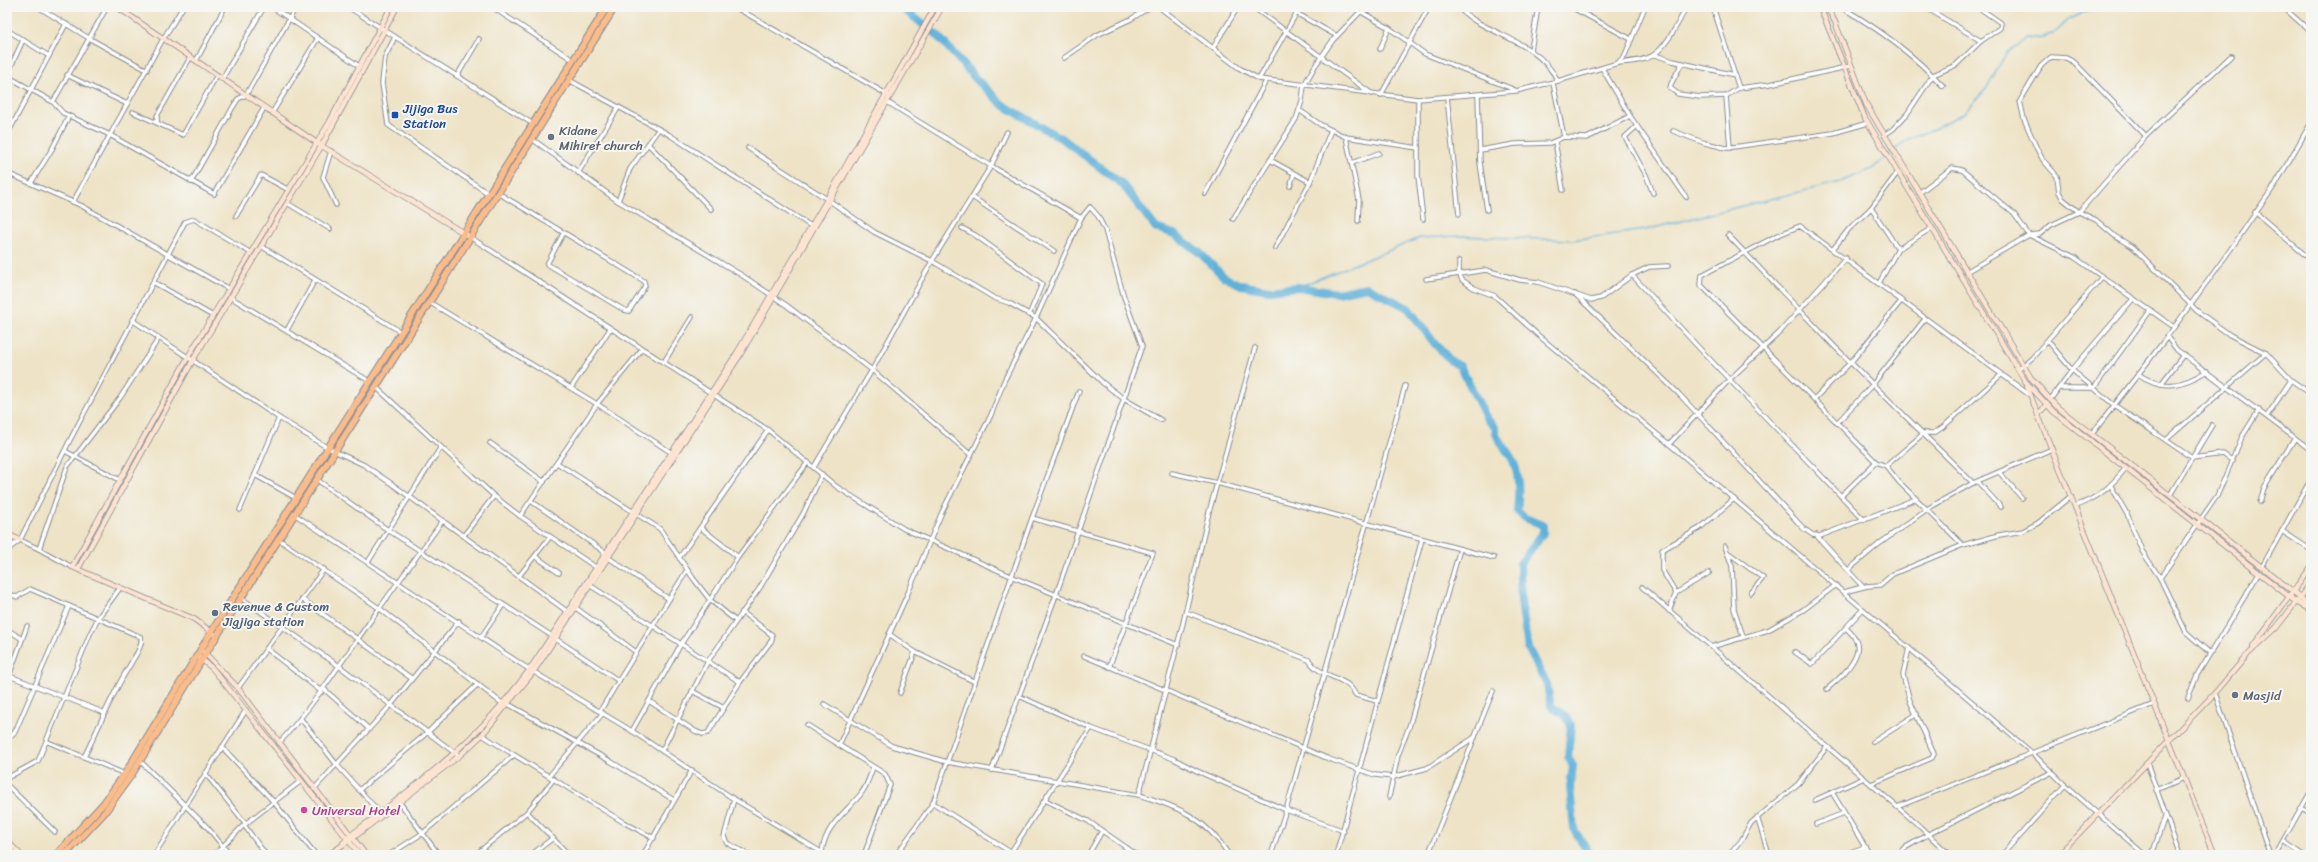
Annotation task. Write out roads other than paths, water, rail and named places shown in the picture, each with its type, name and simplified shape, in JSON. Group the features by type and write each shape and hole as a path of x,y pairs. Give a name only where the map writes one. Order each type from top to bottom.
{"highway":[{"path":"374,385 402,333 607,7"},
{"path":"56,855 103,804 125,774 215,634 296,498 331,450 429,302 615,7"},
{"path":"215,634 241,598 294,514 316,479 331,450"},
{"path":"65,855 105,812 140,761 202,654"}],"main road":[{"path":"118,7 264,108 470,237"},
{"path":"215,634 194,618 72,567 190,359 230,297 287,203 382,29 391,7"},
{"path":"78,569 213,316 289,190 320,144 359,66 397,7"},
{"path":"773,296 811,226 829,200 888,95 917,38 935,7"},
{"path":"350,838 400,803 482,735 532,670 591,586 608,555 714,394 888,102 888,95 942,7"},
{"path":"1820,7 1868,123 2025,381 2046,405 2288,596 2309,609"},
{"path":"1827,7 1835,22 1866,104 2031,378 2050,400 2300,597 2309,609"},
{"path":"2025,381 2168,741 2215,855"},
{"path":"635,513 672,453 714,394"},
{"path":"2038,415 2050,400"},
{"path":"7,534 20,540"},
{"path":"554,638 568,612 597,568 608,555"},
{"path":"2058,855 2215,693 2249,653 2288,596 2311,567"},
{"path":"2249,653 2276,628 2311,583"},
{"path":"202,654 238,688 278,744 314,789 350,838 360,855"},
{"path":"202,654 301,781 366,855"},
{"path":"328,855 380,813 458,755 506,704"},
{"path":"7,841 21,855"},
{"path":"7,847 14,855"}],"street":[{"path":"38,7 146,70"},
{"path":"53,102 107,7"},
{"path":"73,202 146,70 183,7"},
{"path":"196,61 225,7"},
{"path":"222,79 264,7"},
{"path":"272,7 359,66"},
{"path":"191,182 233,107 238,99 246,95 296,7"},
{"path":"348,7 533,124"},
{"path":"492,7 574,60"},
{"path":"735,7 888,95"},
{"path":"1064,58 1097,35 1131,19 1150,7"},
{"path":"1159,7 1239,68 1259,79 1418,99 1478,95 1516,90 1553,83 1618,63 1642,60 1655,55 1672,33 1686,7"},
{"path":"1213,48 1238,7"},
{"path":"1253,7 1286,30 1321,58 1373,94"},
{"path":"1259,79 1300,7"},
{"path":"1353,7 1389,28 1425,54 1516,90"},
{"path":"1233,220 1296,119 1304,85 1337,36 1365,7"},
{"path":"1380,95 1429,7"},
{"path":"1457,7 1476,21 1531,50 1553,72 1558,81"},
{"path":"1531,50 1538,7"},
{"path":"1571,7 1631,39"},
{"path":"1618,63 1625,55 1646,7"},
{"path":"1712,7 1739,88"},
{"path":"1841,7 1895,42 1933,75 1943,86"},
{"path":"1925,7 1981,41"},
{"path":"1886,137 1907,114 1933,75 1956,66 1981,41 2002,25 1978,7"},
{"path":"2283,7 2311,32"},
{"path":"1296,12 1337,36"},
{"path":"7,135 66,24"},
{"path":"1380,48 1389,28"},
{"path":"7,30 49,56"},
{"path":"395,37 385,57 382,83 388,126 489,194"},
{"path":"272,113 318,38"},
{"path":"457,76 479,39"},
{"path":"23,40 7,75 53,102 55,106 69,116 110,135 211,193 216,193 264,108"},
{"path":"1655,55 1682,63 1735,75"},
{"path":"2146,136 2074,62 2066,58 2057,56 2051,57 2041,66 2021,97 2020,105 2036,149 2043,160 2057,176 2059,192 2079,212 2096,220 2103,227 2133,247 2189,304 2230,335 2266,353 2291,380 2311,394"},
{"path":"1966,272 2029,235 2040,234 2051,225 2079,212 2146,136 2231,56"},
{"path":"157,122 158,116 190,58"},
{"path":"1682,63 1671,84 1672,92 1700,97 1726,96 1739,88 1770,84 1851,66"},
{"path":"1602,68 1630,116 1686,197"},
{"path":"68,76 127,104"},
{"path":"134,112 144,119 157,122 183,135 217,76"},
{"path":"569,80 711,160 811,226"},
{"path":"1205,194 1266,81"},
{"path":"1553,83 1564,137"},
{"path":"1478,95 1480,150 1487,210"},
{"path":"1726,96 1730,148"},
{"path":"1446,97 1459,214"},
{"path":"1418,99 1418,174 1423,219"},
{"path":"888,102 992,166 1081,218"},
{"path":"578,173 618,108"},
{"path":"1299,110 1331,130 1346,137 1365,138 1393,146 1418,148"},
{"path":"31,183 52,149 69,116"},
{"path":"1480,150 1515,144 1545,144 1564,137 1587,138 1630,116"},
{"path":"1673,131 1718,147 1730,148 1833,133 1868,123"},
{"path":"2092,434 2167,337 2288,164 2296,146 2311,124"},
{"path":"1637,126 1626,136 1646,175 1653,193"},
{"path":"618,201 630,169 658,130"},
{"path":"1275,248 1310,182 1331,130"},
{"path":"814,467 872,370 932,261 992,166 1007,132"},
{"path":"1346,137 1359,200 1358,221"},
{"path":"532,139 618,201 773,296 872,370 971,455"},
{"path":"1555,141 1563,190"},
{"path":"648,144 711,209"},
{"path":"748,148 829,200 874,232 932,261 982,292 1009,302 1036,318 1092,372 1124,399 1161,420"},
{"path":"331,151 323,177 336,205"},
{"path":"1352,163 1379,153"},
{"path":"1270,160 1310,182"},
{"path":"1919,193 1952,168 1957,168 2014,214 2029,235 2074,257 2174,327"},
{"path":"1833,249 1849,229 1871,208 1897,171"},
{"path":"7,174 73,202 169,254 229,289"},
{"path":"1290,186 1294,174"},
{"path":"236,216 261,175 289,190"},
{"path":"498,193 644,281 645,286 629,311 624,310 547,264 564,234"},
{"path":"972,197 1054,251"},
{"path":"287,203 330,229"},
{"path":"839,745 930,540 990,415 1004,381 1036,318 1081,218 1090,207 1098,216 1105,230 1124,297 1142,346 1056,595 992,770"},
{"path":"1871,208 1898,249"},
{"path":"2255,212 2311,260"},
{"path":"7,550 20,540 64,451 185,222 190,219 251,253"},
{"path":"1962,545 1916,499 1886,466 1876,462 1701,285 1702,276 1794,227 1800,226 1846,258 2031,396"},
{"path":"962,228 975,235 1042,284 1030,315"},
{"path":"1879,283 1898,249 1932,228"},
{"path":"1728,235 1799,310 1973,483"},
{"path":"470,237 768,430 860,503 904,529 1013,577 1178,645"},
{"path":"261,246 402,333"},
{"path":"1669,444 1729,380 1764,348 1846,258"},
{"path":"1458,261 1462,280 1474,288 1495,296 1539,336 1836,585 2031,752 2065,785 2145,855"},
{"path":"1426,279 1486,270 1520,280 1538,282 1591,300 1601,298 1632,275 1648,267 1668,266"},
{"path":"1632,275 1729,380 1864,520"},
{"path":"2018,370 2048,341 2102,278"},
{"path":"287,330 314,280"},
{"path":"153,282 213,316"},
{"path":"1575,294 1679,394 1804,529 1816,535 1863,587"},
{"path":"230,297 287,330 374,385 494,496 550,537 597,568"},
{"path":"2050,400 2072,370 2133,299"},
{"path":"1814,399 1851,362 1902,300"},
{"path":"429,302 597,404 672,453"},
{"path":"2094,388 2150,311"},
{"path":"664,362 692,317"},
{"path":"1837,422 1873,384 1926,319"},
{"path":"132,320 279,418 331,450 364,465 464,535 568,612"},
{"path":"571,388 610,329"},
{"path":"2167,337 2173,346 2311,450"},
{"path":"39,549 67,467 120,398 159,338"},
{"path":"2048,341 2072,370 2114,405 2192,458 2223,454 2233,460"},
{"path":"1139,795 1178,645 1217,483 1255,348"},
{"path":"520,516 597,404 642,349"},
{"path":"2166,440 2266,353"},
{"path":"2161,384 2184,354"},
{"path":"2138,374 2150,382 2178,385 2193,380 2208,371"},
{"path":"1886,466 1924,433 1934,433 1943,427 2001,375"},
{"path":"2267,416 2291,380"},
{"path":"1271,855 1286,810 1325,674 1405,386"},
{"path":"2059,388 2094,388"},
{"path":"896,855 933,803 1013,577 1032,518 1079,391"},
{"path":"2160,578 2218,496 2222,482 2242,437 2259,410"},
{"path":"240,510 279,418"},
{"path":"2170,495 2212,425"},
{"path":"679,558 768,430"},
{"path":"2260,502 2264,488 2294,438"},
{"path":"490,443 544,482"},
{"path":"368,562 408,495 441,447"},
{"path":"1848,570 1879,544 1927,509 1973,483 2052,449"},
{"path":"64,451 76,455 120,480"},
{"path":"632,731 681,644 738,557 808,462"},
{"path":"1840,496 1876,462"},
{"path":"557,463 660,529 710,600 736,621"},
{"path":"2075,506 2093,500 2111,486 2126,468"},
{"path":"1999,472 2022,498"},
{"path":"1172,473 1217,483 1494,558"},
{"path":"255,474 296,498"},
{"path":"662,750 708,661 742,612 803,514 822,474"},
{"path":"316,479 388,530 619,681"},
{"path":"2262,567 2311,479"},
{"path":"1978,482 2001,507"},
{"path":"2111,486 2128,516 2142,551 2160,578 2186,632 2210,653"},
{"path":"464,535 494,496"},
{"path":"1844,592 1863,587 1880,585 1892,574 1962,545 1999,535 2023,531 2038,523 2071,496"},
{"path":"1676,593 1662,570 1662,550 1700,528 1734,499"},
{"path":"1816,535 1864,520 1916,499"},
{"path":"531,501 669,600"},
{"path":"294,514 532,670 602,712 662,750 734,799 826,855"},
{"path":"1032,518 1077,533 1153,553 1109,667"},
{"path":"278,744 301,719 323,690 379,608 443,520"},
{"path":"701,528 738,557"},
{"path":"2282,531 2311,550"},
{"path":"519,576 550,537"},
{"path":"278,539 379,608 506,704 578,745 610,761 674,800"},
{"path":"1336,855 1344,831 1377,701 1422,539"},
{"path":"20,540 72,567"},
{"path":"1725,546 1732,566 1734,609 1743,636"},
{"path":"1389,797 1398,755 1409,727 1460,549"},
{"path":"1727,552 1763,578 1751,593"},
{"path":"535,556 559,573"},
{"path":"238,688 324,569"},
{"path":"549,776 578,745 602,712 636,652 688,570"},
{"path":"1669,611 1676,593 1709,573"},
{"path":"2188,698 2210,653 2259,573"},
{"path":"1711,648 1743,636 1768,630 1803,610 1836,585"},
{"path":"591,586 740,682"},
{"path":"1642,587 1711,648 1871,784 1950,855"},
{"path":"7,778 38,761 48,742 63,698 98,618 120,588"},
{"path":"7,593 17,597 30,589 141,637 142,642 109,701 105,713 84,757"},
{"path":"241,598 283,625 458,755"},
{"path":"302,599 359,638 411,678"},
{"path":"481,637 503,605"},
{"path":"7,739 15,732 33,686 69,606"},
{"path":"576,608 636,652"},
{"path":"1795,652 1812,664 1863,609"},
{"path":"649,701 702,734 708,733 740,682 773,637 742,612"},
{"path":"1186,612 1309,660 1312,665 1325,674 1349,685 1356,695 1377,701"},
{"path":"314,789 391,705 411,678 459,622"},
{"path":"27,626 8,676 105,713"},
{"path":"1827,689 1849,665 1858,649 1857,642 1846,628"},
{"path":"7,629 22,639"},
{"path":"889,634 915,652 975,682"},
{"path":"1871,784 1932,758 1933,751 1917,714 1903,675 1909,648"},
{"path":"267,649 323,690 369,729"},
{"path":"900,693 915,652"},
{"path":"1084,656 1359,771 1393,777 1427,768 1475,737"},
{"path":"359,790 428,732 478,684"},
{"path":"692,691 724,708"},
{"path":"1428,855 1493,691"},
{"path":"2215,693 2270,855"},
{"path":"1019,696 1092,728 1174,759 1196,771 1286,810 1344,831"},
{"path":"824,704 892,746 947,762 1139,795 1186,811 1215,835 1229,855"},
{"path":"1897,807 2031,752 2154,704"},
{"path":"154,855 246,710"},
{"path":"1873,742 1917,714"},
{"path":"301,719 337,765 380,813"},
{"path":"807,725 885,774 890,784 864,855"},
{"path":"1010,854 1092,728"},
{"path":"7,731 11,736"},
{"path":"482,735 623,822 654,838"},
{"path":"48,742 125,774"},
{"path":"222,747 273,801 316,855"},
{"path":"1729,855 1757,817 1798,784 1827,747"},
{"path":"389,855 423,833 514,755"},
{"path":"140,761 185,804 230,855"},
{"path":"2147,763 2180,855"},
{"path":"822,852 828,831 838,816 861,794 873,767"},
{"path":"643,855 692,770"},
{"path":"1898,855 1903,849 1927,835 2052,772"},
{"path":"205,773 266,855"},
{"path":"1815,800 1833,794 1864,778"},
{"path":"2156,790 2184,778"},
{"path":"474,855 527,812 554,779"},
{"path":"214,855 245,825 273,801 301,781"},
{"path":"7,785 55,832"},
{"path":"2002,855 2065,785"},
{"path":"2275,855 2311,791"},
{"path":"1833,794 1870,855"},
{"path":"734,799 724,837 727,843 749,855"},
{"path":"1045,800 1088,821 1136,855"},
{"path":"400,803 439,855"},
{"path":"933,803 1010,854 1015,855"},
{"path":"2301,808 2311,812"},
{"path":"527,812 568,855"},
{"path":"1816,824 1844,813"},
{"path":"2152,855 2165,816"},
{"path":"1757,817 1769,855"},
{"path":"1088,855 1102,831"},
{"path":"531,855 553,838"},
{"path":"2283,840 2304,855"},
{"path":"1842,855 1865,847"},
{"path":"1124,855 1127,848"},
{"path":"481,850 485,855"}],"waterway":[{"path":"901,7 938,36 978,81 1003,105 1064,140 1122,184 1156,228 1174,234 1200,253 1224,277 1241,285 1268,290 1298,287 1337,293 1367,287 1408,308 1435,344 1451,361 1460,366 1487,419 1495,427 1497,437 1514,463 1518,487 1517,511 1525,518 1543,525 1543,533 1520,564 1521,601 1528,648 1547,685 1551,706 1564,715 1571,725 1568,757 1573,766 1570,787 1574,830 1591,855"},
{"path":"1298,287 1420,238 1457,236 1572,240 1645,230 1840,182 1872,169 1908,139 1932,130 1964,113 1986,89 2007,52 2026,39 2044,37 2057,31 2069,19 2096,7"}],"place":[{"name":"Jijiga Bus Station","path":"395,115"},
{"name":"Kidane Mihiret church","path":"551,137"},
{"name":"Revenue & Custom Jigjiga station","path":"215,613"},
{"name":"Masjid","path":"2235,695"},
{"name":"Universal Hotel","path":"304,810"}]}
